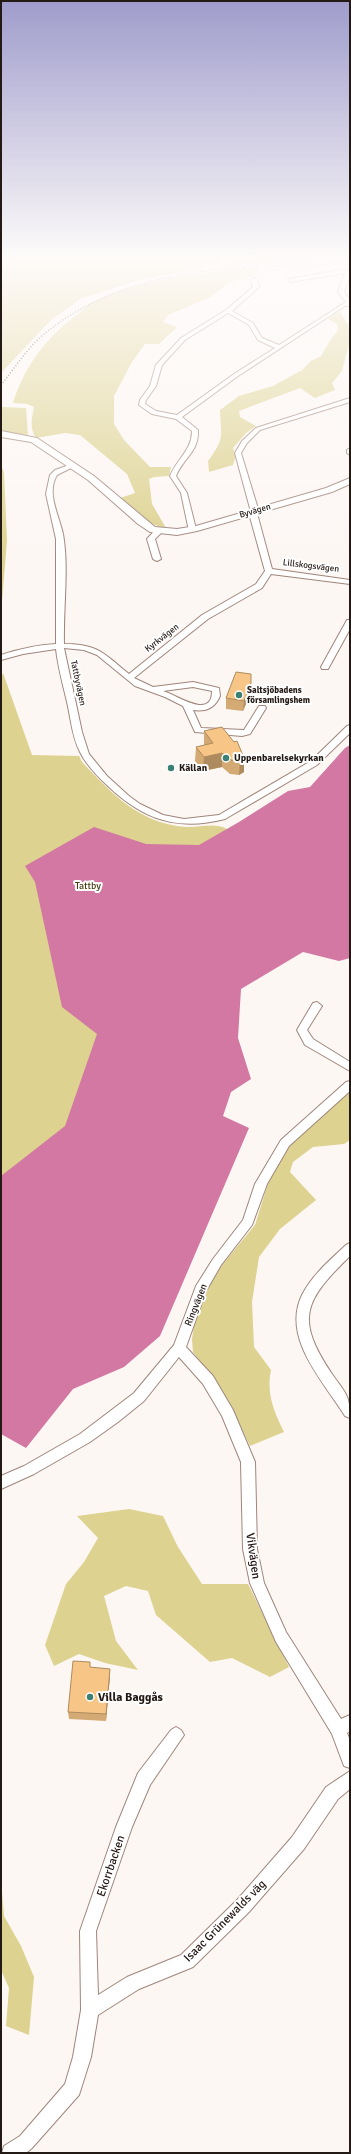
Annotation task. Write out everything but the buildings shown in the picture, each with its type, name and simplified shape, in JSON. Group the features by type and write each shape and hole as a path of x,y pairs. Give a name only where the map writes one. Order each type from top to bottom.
{"street":[{"path":"165,359 159,365 153,386 143,400 142,405 154,413 178,417 195,430 195,447 176,468 173,476 184,493 192,529"},
{"path":"178,417 263,359"},
{"path":"269,571 254,517 255,512 238,453 244,442 258,429 350,400"},
{"name":"Byvägen","path":"1,434 34,440 91,478 146,526 159,530 176,532 192,529 329,490 350,481"},
{"name":"Tattbyvägen","path":"72,466 56,472 52,477 50,490 52,514 60,538 60,647 79,737 84,753 100,774 141,810 173,821 206,822 222,817 314,763 350,728"},
{"path":"157,559 151,539 159,530"},
{"name":"Lillskogsvägen","path":"269,571 350,582"},
{"name":"Kyrkvägen","path":"129,678 205,618 259,586 269,571"},
{"path":"325,667 350,622"},
{"path":"1,658 16,653 60,647 76,647 96,651 139,685 153,690 171,696 187,706 195,708 209,705 215,699 216,690 198,684 153,690"},
{"path":"187,706 198,730 242,733 247,732 262,708"},
{"path":"317,1006 302,1030 309,1042 350,1067"},
{"name":"Ringvägen","path":"1,1483 79,1441 113,1418 139,1396 179,1348 200,1290 217,1262 248,1222 261,1184 284,1143 350,1085"},
{"path":"350,1248 318,1280 304,1303 301,1325 308,1347 350,1412"},
{"name":"Vikvägen","path":"179,1348 208,1380 228,1414 248,1462 250,1549 257,1583 281,1637 344,1726 350,1760"},
{"name":"Ekorrbacken","path":"90,2010 88,1931 124,1828 144,1779 176,1735"},
{"name":"Isaac Grünewalds väg","path":"90,2010 133,1983 187,1961 243,1906 298,1844 332,1793 350,1779"},
{"path":"11,2153 26,2142 73,2089 82,2057 90,2010"}],"green space":[{"path":"1,359 15,359 1,373"},
{"path":"34,359 135,359 114,396 114,424 124,440 150,467 171,467 169,476 154,477 149,479 152,504 166,528 152,524 120,498 135,493 127,474 80,435 65,433 36,438 32,430 34,407 27,404 13,403 23,377"},
{"path":"316,359 345,359 342,371 332,383 335,390 315,398 300,388 239,411 240,417 256,426 246,433 233,448 236,456 233,465 209,472 208,461 220,442 221,437 220,410 239,396 273,386 302,370 311,361"},
{"path":"1,407 26,408 28,435 1,432"},
{"path":"1,465 4,472 7,540 1,614"},
{"name":"Tattby","path":"3,673 32,755 79,756 82,762 116,796 140,813 154,820 185,827 217,826 227,829 1,1293 1,678"},
{"path":"350,1091 350,1140 344,1144 313,1147 293,1162 290,1172 316,1200 280,1229 259,1257 252,1302 254,1347 271,1370 270,1394 277,1417 284,1432 250,1446 234,1413 215,1380 193,1352 192,1340 194,1324 209,1287 221,1266 255,1225 270,1177 288,1145"},
{"path":"129,1509 163,1516 178,1547 202,1584 248,1584 289,1667 270,1677 232,1658 210,1662 156,1615 148,1591 126,1586 104,1596 116,1641 138,1670 105,1663 79,1654 54,1666 45,1645 66,1584 84,1562 98,1538 77,1516"},
{"path":"1,1880 4,1916 21,1946 34,1977 29,2035 6,2026 9,1988 1,1970"}],"shaded area":[{"path":"350,745 350,958 339,961 303,952 241,989 238,1038 251,1079 231,1092 223,1116 249,1128 160,1336 124,1367 73,1389 26,1448 1,1434 1,1176 65,1126 97,1034 62,1007 35,882 25,866 94,827 146,844 199,845 288,791 310,787 345,748"}],"railway":[{"path":"1,385 22,359"}],"place":[{"name":"Saltsjöbadens församlingshem","path":"239,695"},
{"name":"Uppenbarelsekyrkan","path":"226,758"},
{"name":"Källan","path":"171,768"},
{"name":"Villa Baggås","path":"90,1697"}]}
